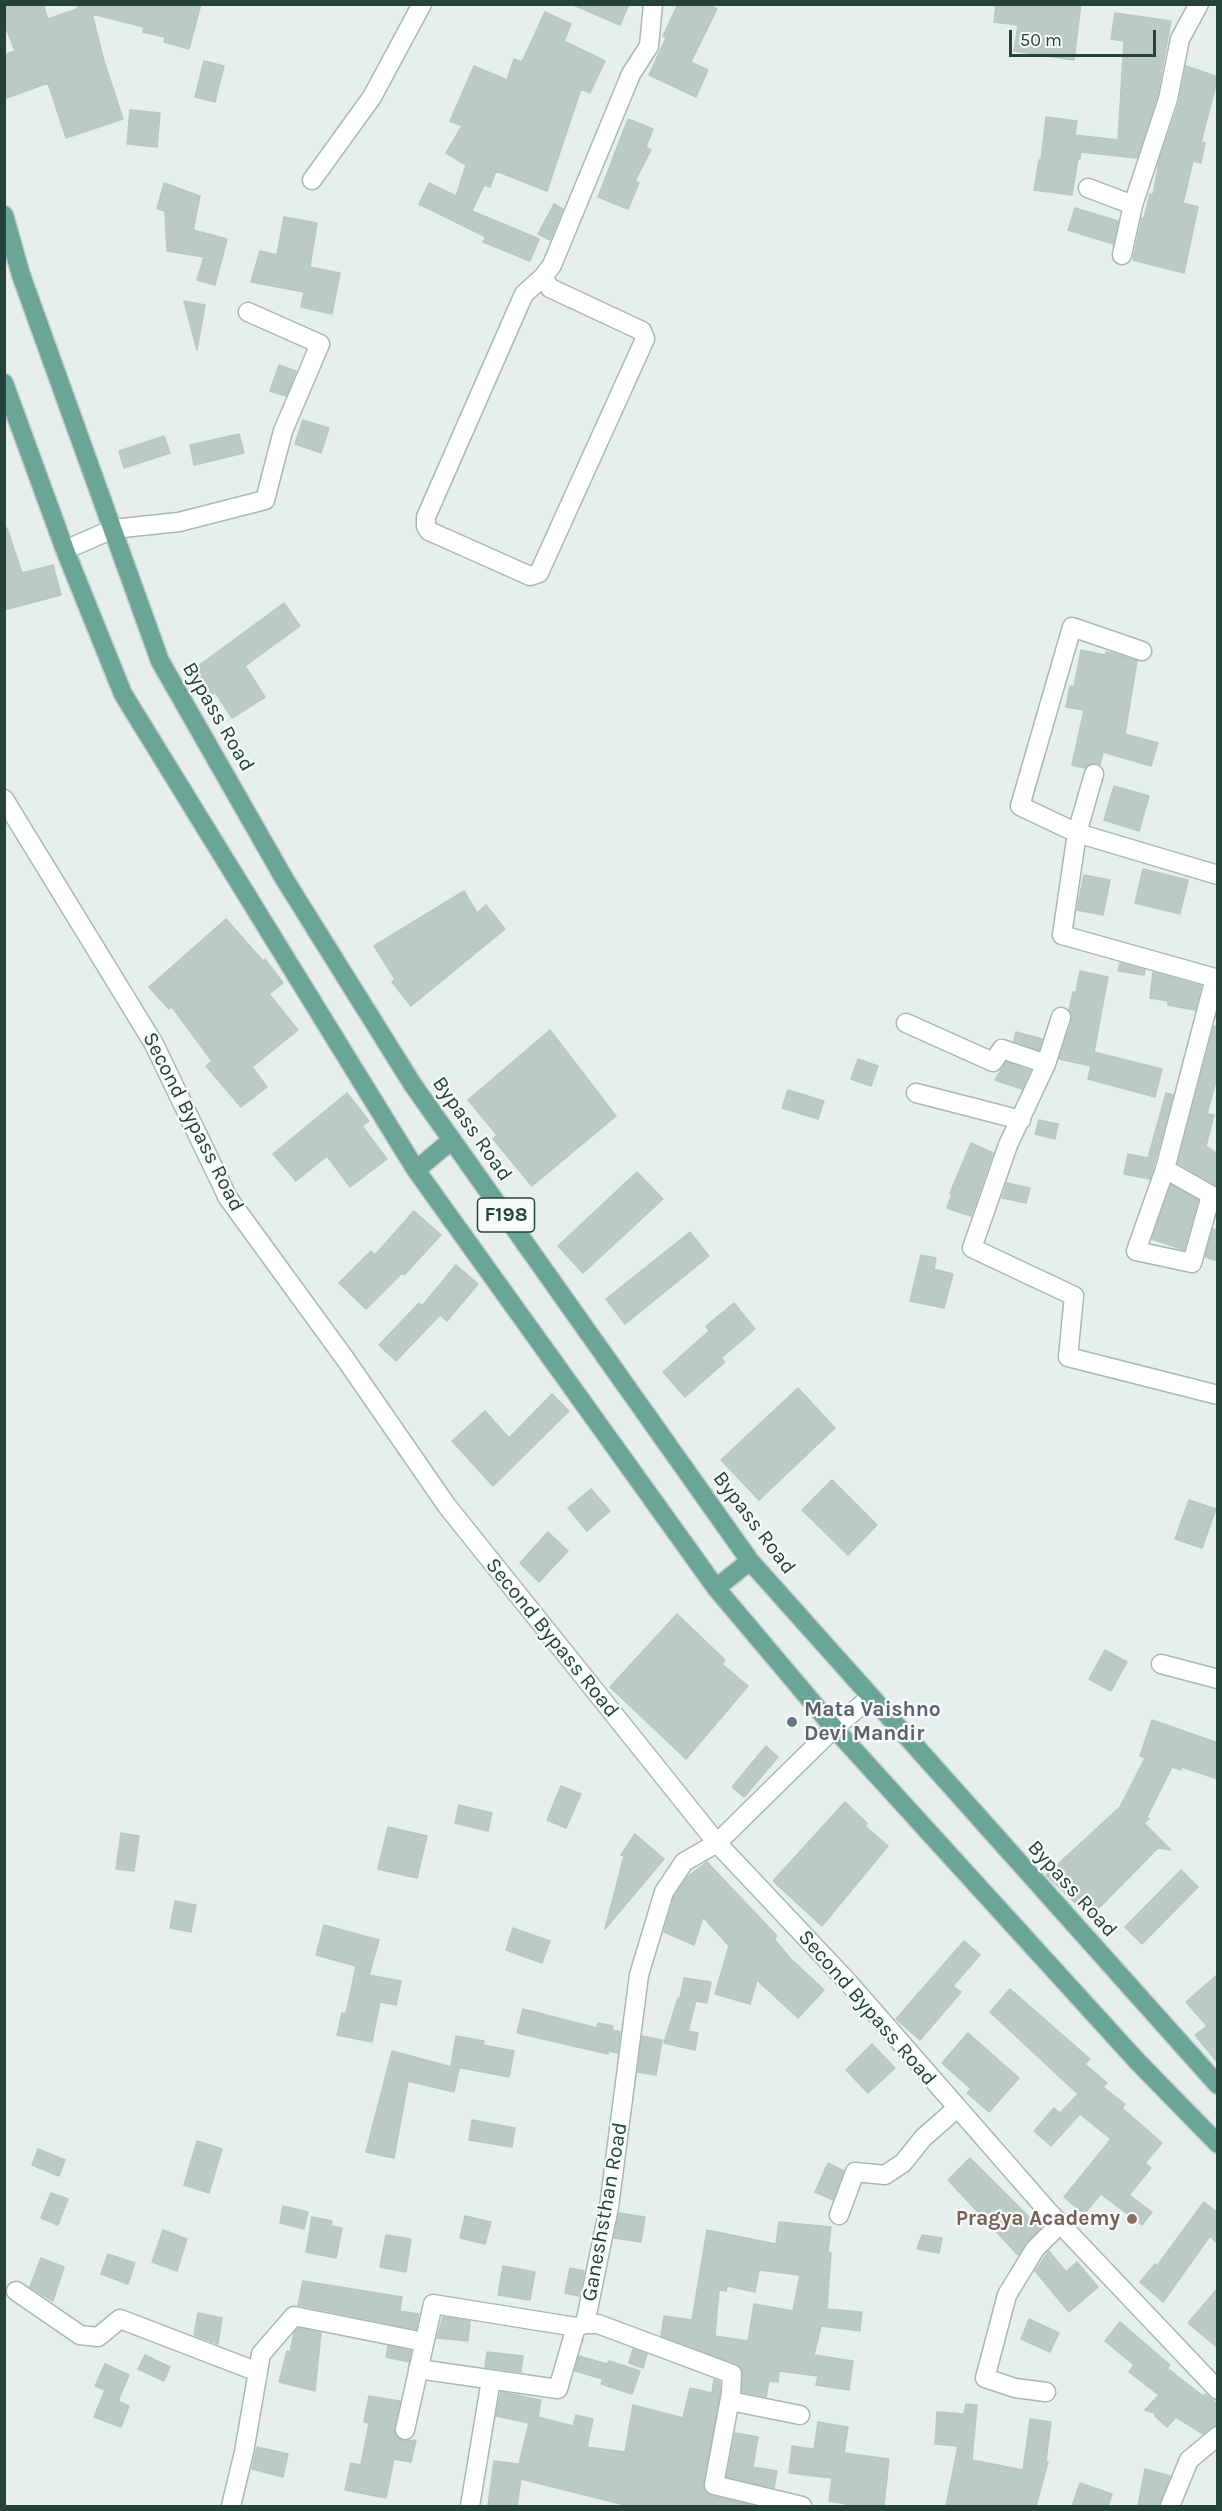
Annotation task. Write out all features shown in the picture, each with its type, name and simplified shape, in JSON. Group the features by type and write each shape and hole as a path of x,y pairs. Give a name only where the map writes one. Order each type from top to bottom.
{"main road":[{"name":"Bypass Road","path":"4,215 21,275 160,661 285,880 413,1085 750,1561 1218,2085"},
{"name":"F198","path":"4,383 65,550 123,694 416,1170 716,1587 834,1728 1137,2061 1218,2144"},
{"path":"416,1170 452,1140"},
{"path":"716,1587 750,1561"}],"street":[{"path":"312,180 372,97 422,4"},
{"path":"543,277 550,288 642,331 645,339 539,573 530,576 429,531 426,526 426,517 524,294 543,277 552,265 631,74 649,46 653,4"},
{"path":"1122,255 1133,205 1168,99 1180,39 1199,4"},
{"path":"1088,188 1133,205"},
{"path":"65,550 113,529 179,522 266,500 283,431 320,344 248,312"},
{"path":"1142,651 1072,627 1020,806 1077,833 1218,875"},
{"path":"1094,774 1077,833 1062,934 1216,972 1165,1169 1136,1251 1192,1263 1211,1195 1165,1169"},
{"name":"Second Bypass Road","path":"4,799 153,1044 228,1198 346,1360 447,1506 717,1843 847,1981 956,2109 1060,2224 1218,2390"},
{"path":"1061,1017 1046,1064 1008,1145 972,1248 1074,1296 1068,1358 1218,1395"},
{"path":"906,1023 993,1062 1002,1049 1046,1064"},
{"path":"916,1093 1021,1120"},
{"path":"1161,1664 1218,1680"},
{"name":"Ganeshsthan Road","path":"802,2506 714,2485 732,2374 598,2324 581,2325 609,2207 639,1975 664,1892 684,1862 717,1843 834,1728 871,1697"},
{"path":"838,2215 855,2172 885,2175 903,2163 923,2138 956,2109"},
{"path":"1046,2392 1015,2388 985,2378 1007,2295 1035,2249 1060,2224"},
{"path":"16,2291 80,2334 98,2337 120,2319 258,2372"},
{"path":"405,2430 418,2369 424,2342 433,2304 581,2325 558,2390 418,2369"},
{"path":"231,2506 244,2452 261,2354 294,2316 424,2342"},
{"path":"470,2506 491,2380"},
{"path":"729,2401 801,2415"},
{"path":"1170,2506 1189,2460 1218,2436"}],"building":[{"path":"4,4 43,4 48,19 77,9 78,4 201,4 189,49 164,42 165,37 143,32 144,27 92,14 123,119 66,138 48,83 4,99 4,55 15,51 4,23"},
{"path":"571,4 629,4 620,25"},
{"path":"678,4 706,4 717,9 691,62 708,70 696,97 649,75"},
{"path":"996,4 1081,4 1074,60 1014,51 1018,25 994,22"},
{"path":"545,12 571,24 564,41 605,61 590,93 581,89 547,191 496,171 490,187 484,185 472,211 539,239 530,261 483,242 486,237 419,204 429,183 456,196 466,165 446,153 462,126 450,121 474,66 507,80 514,59 522,62"},
{"path":"1115,13 1171,21 1157,96 1137,158 1081,152 1072,195 1034,190 1039,160 1041,160 1046,117 1077,121 1075,135 1118,140 1124,41 1111,39"},
{"path":"204,61 224,66 215,102 195,97"},
{"path":"1186,66 1218,77 1201,142 1205,143 1201,163 1193,161 1183,203 1198,207 1184,273 1133,260 1142,218 1144,218 1150,194 1153,195 1159,162 1179,103"},
{"path":"130,110 160,113 157,147 127,144"},
{"path":"628,119 653,129 646,147 651,150 635,181 639,183 628,209 598,197"},
{"path":"164,183 200,196 193,230 227,239 215,285 197,280 204,257 167,251 165,211 157,209"},
{"path":"554,204 563,209 550,240 538,234"},
{"path":"1075,208 1118,221 1113,244 1068,230"},
{"path":"284,217 317,223 310,267 340,273 332,314 301,307 304,292 251,282 260,251 277,255"},
{"path":"184,301 205,305 197,350"},
{"path":"279,365 296,371 286,396 270,391"},
{"path":"303,420 329,428 321,453 295,444"},
{"path":"239,434 244,453 194,465 190,445"},
{"path":"164,436 170,453 124,468 119,451"},
{"path":"7,528 22,573 53,565 61,595 4,610 4,529"},
{"path":"284,603 300,626 245,666 265,697 232,718 215,692 212,695 194,669"},
{"path":"1081,650 1105,655 1106,652 1112,653 1137,661 1125,734 1158,743 1151,766 1103,752 1100,765 1092,763 1085,768 1072,765 1084,710 1066,707 1070,686 1074,687"},
{"path":"1114,786 1149,796 1139,831 1104,820"},
{"path":"1143,869 1188,880 1180,914 1135,903"},
{"path":"1084,875 1110,880 1103,915 1077,910"},
{"path":"464,891 477,913 486,905 505,929 411,1006 392,982 395,979 374,946"},
{"path":"226,919 263,961 265,959 283,983 269,994 298,1030 252,1067 267,1087 241,1107 206,1066 212,1061 172,1007 169,1009 149,987"},
{"path":"1120,963 1145,970 1144,975 1118,971"},
{"path":"1080,971 1108,977 1094,1052 1162,1069 1155,1097 1088,1079 1091,1066 1059,1059 1072,1020 1069,1010 1073,992 1076,992"},
{"path":"1153,972 1201,986 1195,1010 1168,1005 1168,1001 1150,998"},
{"path":"1214,1026 1218,1027 1218,1073 1207,1114 1214,1115 1206,1146 1218,1154 1218,1186 1178,1163"},
{"path":"550,1030 616,1116 532,1186 493,1139 497,1135 468,1100"},
{"path":"1016,1032 1042,1039 1039,1050 1014,1041"},
{"path":"858,1059 878,1066 871,1086 851,1079"},
{"path":"1006,1062 1030,1071 1022,1089 995,1080"},
{"path":"788,1090 824,1101 818,1119 782,1108"},
{"path":"347,1093 369,1121 362,1126 387,1159 350,1187 327,1156 296,1181 273,1154"},
{"path":"1166,1093 1173,1095 1150,1179 1124,1174 1128,1154 1148,1158"},
{"path":"1039,1120 1058,1124 1055,1139 1035,1134"},
{"path":"971,1143 993,1153 971,1216 947,1208 952,1194 950,1193"},
{"path":"637,1172 663,1199 583,1273 558,1246"},
{"path":"1007,1183 1030,1188 1026,1203 1002,1198"},
{"path":"1171,1185 1198,1200 1184,1250 1152,1239"},
{"path":"414,1211 441,1235 404,1275 402,1273 366,1309 339,1283 371,1251 375,1255"},
{"path":"1213,1229 1218,1230 1218,1261 1205,1257"},
{"path":"690,1232 709,1256 625,1324 606,1299"},
{"path":"921,1255 936,1258 934,1269 953,1274 944,1308 910,1301"},
{"path":"456,1265 478,1284 447,1321 440,1315 396,1361 379,1345 419,1303 422,1306"},
{"path":"734,1303 755,1329 721,1358 725,1362 685,1397 663,1372 709,1331 706,1326"},
{"path":"798,1388 835,1428 759,1500 721,1460"},
{"path":"552,1394 569,1411 493,1486 452,1441 485,1411 509,1438"},
{"path":"832,1480 877,1525 848,1555 802,1510"},
{"path":"591,1489 610,1511 587,1531 568,1508"},
{"path":"1189,1500 1216,1509 1202,1548 1175,1539"},
{"path":"548,1532 568,1551 539,1582 520,1563"},
{"path":"677,1614 725,1660 722,1664 748,1686 686,1759 610,1687"},
{"path":"1105,1650 1127,1662 1111,1691 1089,1679"},
{"path":"1152,1720 1218,1743 1218,1779 1182,1767 1181,1770 1172,1767 1147,1817 1149,1819 1144,1823 1171,1850 1158,1848 1090,1917 1046,1875 1120,1807 1145,1758 1140,1756"},
{"path":"766,1746 778,1757 744,1797 732,1787"},
{"path":"561,1786 581,1794 566,1828 547,1820"},
{"path":"845,1802 867,1823 865,1826 888,1846 822,1926 773,1881"},
{"path":"459,1805 492,1813 488,1831 455,1823"},
{"path":"388,1827 427,1836 417,1878 378,1869"},
{"path":"121,1833 139,1836 134,1871 116,1869"},
{"path":"635,1834 664,1859 605,1929 624,1856 621,1855"},
{"path":"707,1862 777,1936 774,1939 790,1958 824,1990 798,2018 757,1980 750,2004 715,1994 729,1946 703,1917 694,1945 664,1932 674,1897 687,1877"},
{"path":"1181,1870 1198,1887 1142,1944 1125,1927"},
{"path":"175,1901 196,1905 191,1932 170,1928"},
{"path":"324,1925 379,1940 369,1975 401,1981 396,2005 380,2002 372,2042 337,2035 342,2013 346,2014 356,1966 316,1955"},
{"path":"513,1928 550,1941 542,1963 506,1950"},
{"path":"964,1941 980,1955 953,1986 961,1992 920,2040 896,2019"},
{"path":"1218,1974 1218,2063 1195,2035 1207,2026 1186,2002"},
{"path":"684,1978 711,1982 707,2003 696,2001 688,2031 698,2033 695,2050 664,2043 678,1998 680,1999"},
{"path":"1010,1989 1090,2059 1085,2064 1107,2083 1103,2087 1125,2104 1122,2108 1162,2143 1145,2163 1151,2168 1129,2195 1152,2212 1142,2225 1101,2194 1084,2214 1064,2197 1111,2139 1080,2114 1051,2146 1034,2131 1054,2108 1060,2113 1078,2094 990,2012"},
{"path":"523,2009 597,2028 598,2023 613,2026 612,2030 620,2032 618,2053 608,2051 608,2054 517,2033"},
{"path":"968,2033 1019,2078 989,2112 967,2093 971,2089 942,2063"},
{"path":"456,2036 484,2041 483,2045 514,2051 509,2077 451,2066"},
{"path":"642,2036 662,2040 656,2075 638,2072"},
{"path":"872,2044 895,2068 868,2093 846,2070"},
{"path":"392,2051 459,2069 454,2092 408,2081 394,2158 366,2152"},
{"path":"472,2120 515,2128 512,2147 469,2140"},
{"path":"197,2141 222,2149 209,2193 184,2185"},
{"path":"38,2149 65,2160 59,2176 32,2165"},
{"path":"970,2158 1040,2228 1018,2255 948,2180"},
{"path":"828,2163 844,2171 833,2200 815,2192"},
{"path":"51,2193 68,2199 58,2225 41,2218"},
{"path":"1204,2202 1218,2213 1218,2244 1210,2236 1163,2302 1140,2282 1155,2264 1157,2266"},
{"path":"283,2206 308,2212 304,2229 280,2223"},
{"path":"619,2213 645,2217 641,2242 614,2238"},
{"path":"465,2216 491,2222 485,2244 460,2238"},
{"path":"312,2217 332,2221 331,2226 342,2228 336,2258 306,2252"},
{"path":"779,2222 831,2227 827,2309 862,2312 860,2331 821,2326 814,2355 853,2361 849,2390 816,2385 818,2376 779,2371 778,2382 769,2381 766,2397 742,2392 743,2374 737,2364 661,2336 664,2316 692,2320 707,2230 776,2244","holes":["759,2270 800,2275 793,2311 754,2304 748,2341 715,2336 719,2290 726,2291 727,2286 755,2292"]},
{"path":"163,2230 187,2239 177,2271 152,2262"},
{"path":"386,2235 411,2239 406,2272 380,2267"},
{"path":"922,2235 942,2238 939,2253 917,2249"},
{"path":"1049,2251 1066,2272 1077,2262 1098,2287 1069,2312 1035,2271"},
{"path":"108,2254 135,2263 128,2284 101,2274"},
{"path":"41,2258 64,2267 53,2301 30,2287"},
{"path":"503,2266 535,2272 530,2300 498,2295"},
{"path":"570,2268 584,2271 579,2296 565,2293"},
{"path":"303,2281 402,2297 400,2311 419,2314 416,2329 298,2305"},
{"path":"1218,2288 1218,2348 1188,2323"},
{"path":"198,2313 222,2318 218,2344 194,2335"},
{"path":"443,2317 470,2321 468,2341 437,2338"},
{"path":"1029,2319 1059,2333 1050,2352 1021,2339"},
{"path":"1120,2322 1170,2365 1167,2368 1218,2405 1218,2425 1203,2434 1176,2417 1167,2427 1155,2416 1155,2413 1145,2410 1159,2395 1129,2372 1134,2365 1105,2341"},
{"path":"298,2328 321,2333 315,2391 279,2382 287,2351 290,2352 294,2333"},
{"path":"388,2346 411,2351 409,2362 386,2357"},
{"path":"633,2349 647,2354 643,2368 629,2363"},
{"path":"487,2352 523,2356 521,2372 485,2367"},
{"path":"145,2355 170,2367 164,2381 138,2369"},
{"path":"579,2356 607,2364 609,2361 640,2371 632,2394 601,2384 603,2379 575,2371"},
{"path":"105,2364 129,2375 118,2401 129,2406 121,2427 94,2417 105,2390 95,2386"},
{"path":"714,2379 720,2382 720,2392 704,2489 711,2496 756,2506 629,2506 521,2479 517,2506 488,2506 494,2461 519,2464 529,2423 496,2416 501,2392 541,2400 538,2417 573,2426 576,2415 593,2419 587,2447 625,2452 633,2405 683,2418 690,2388 712,2393"},
{"path":"369,2396 400,2401 395,2434 402,2441 416,2440 411,2462 394,2459 386,2498 345,2490 351,2463 361,2465 369,2423 364,2422"},
{"path":"966,2404 977,2405 972,2460 1023,2470 1030,2419 1051,2422 1046,2461 1048,2462 1036,2506 946,2506 958,2446 935,2444 937,2412 964,2414"},
{"path":"818,2422 848,2427 844,2453 889,2459 884,2506 846,2506 847,2504 829,2501 832,2478 789,2473 792,2446 814,2449"},
{"path":"735,2433 758,2437 753,2467 777,2471 774,2488 727,2477"},
{"path":"257,2447 288,2454 283,2477 252,2469"},
{"path":"1145,2469 1170,2476 1159,2506 1138,2506"},
{"path":"1080,2483 1112,2494 1108,2506 1072,2506"}],"place":[{"name":"Mata Vaishno Devi Mandir","path":"792,1722"},
{"name":"Pragya Academy","path":"1132,2219"}]}
